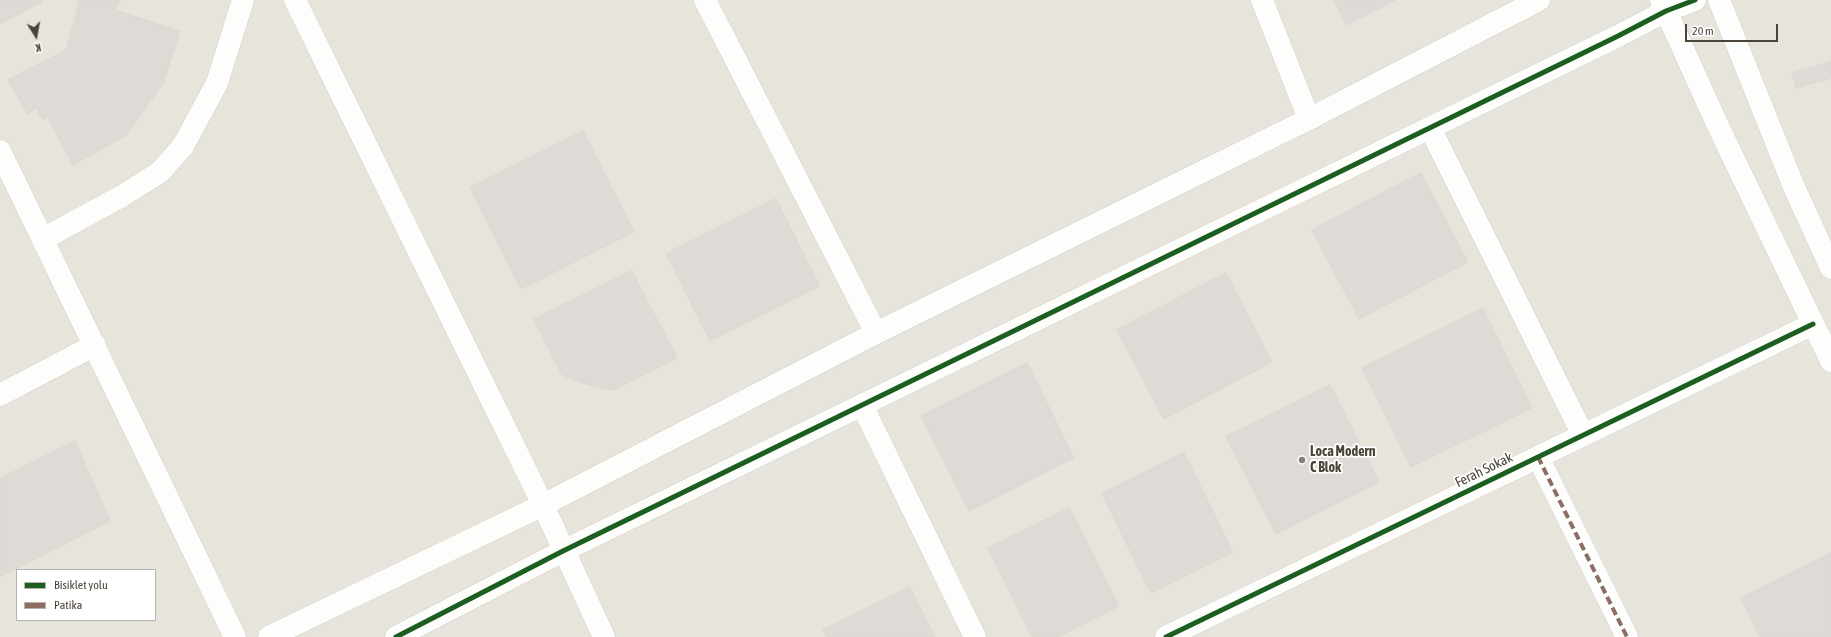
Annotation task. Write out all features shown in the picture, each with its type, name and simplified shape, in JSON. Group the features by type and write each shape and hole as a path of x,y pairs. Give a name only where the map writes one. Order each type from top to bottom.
{"street":[{"path":"43,239 122,196 160,172 183,146 217,83 242,0"},
{"path":"295,0 543,505 604,637"},
{"path":"705,0 876,333"},
{"path":"1262,0 1309,119"},
{"path":"269,637 543,505 876,333 1309,119 1539,0"},
{"path":"396,637 563,551 1611,40 1664,5 1695,0"},
{"path":"1719,0 1794,187 1831,268"},
{"path":"1664,5 1718,126 1831,361"},
{"path":"1430,128 1583,435"},
{"path":"0,151 235,637"},
{"name":"Ferah Sokak","path":"1166,637 1813,324"},
{"path":"0,394 95,346"},
{"path":"862,405 975,637"},
{"path":"1538,457 1627,637"}],"shaded area":[{"path":"0,0 1831,0 1831,637 0,637"}],"building":[{"path":"0,0 43,0 42,2 0,24"},
{"path":"80,0 121,0 115,10 180,31 163,84 125,136 73,165 47,116 43,120 36,108 28,114 8,80 66,50"},
{"path":"1334,0 1396,0 1347,25"},
{"path":"1831,62 1831,78 1796,88 1792,73"},
{"path":"583,131 634,232 521,289 470,188"},
{"path":"1421,173 1468,262 1359,319 1312,230"},
{"path":"776,199 820,286 710,341 666,254"},
{"path":"632,271 677,358 613,390 588,385 562,375 534,319"},
{"path":"1226,273 1272,362 1164,419 1117,330"},
{"path":"1483,308 1532,408 1411,467 1362,368"},
{"path":"1027,363 1074,458 969,511 921,416"},
{"name":"Loca Modern C Blok","path":"1330,385 1379,482 1276,534 1226,437"},
{"path":"75,441 110,521 0,577 0,479"},
{"path":"1184,453 1233,552 1151,593 1102,494"},
{"path":"1070,508 1119,606 1058,637 1032,637 988,548"},
{"path":"1831,553 1831,637 1760,637 1741,598"},
{"path":"910,587 935,637 827,637 823,630"}],"marked path":[{"path":"1538,457 1627,637"}],"cycle path":[{"path":"396,637 563,551 1618,36 1666,11 1695,0"},
{"path":"1166,637 1813,324"}],"place":[{"name":"Loca Modern C Blok","path":"1302,460"}]}
